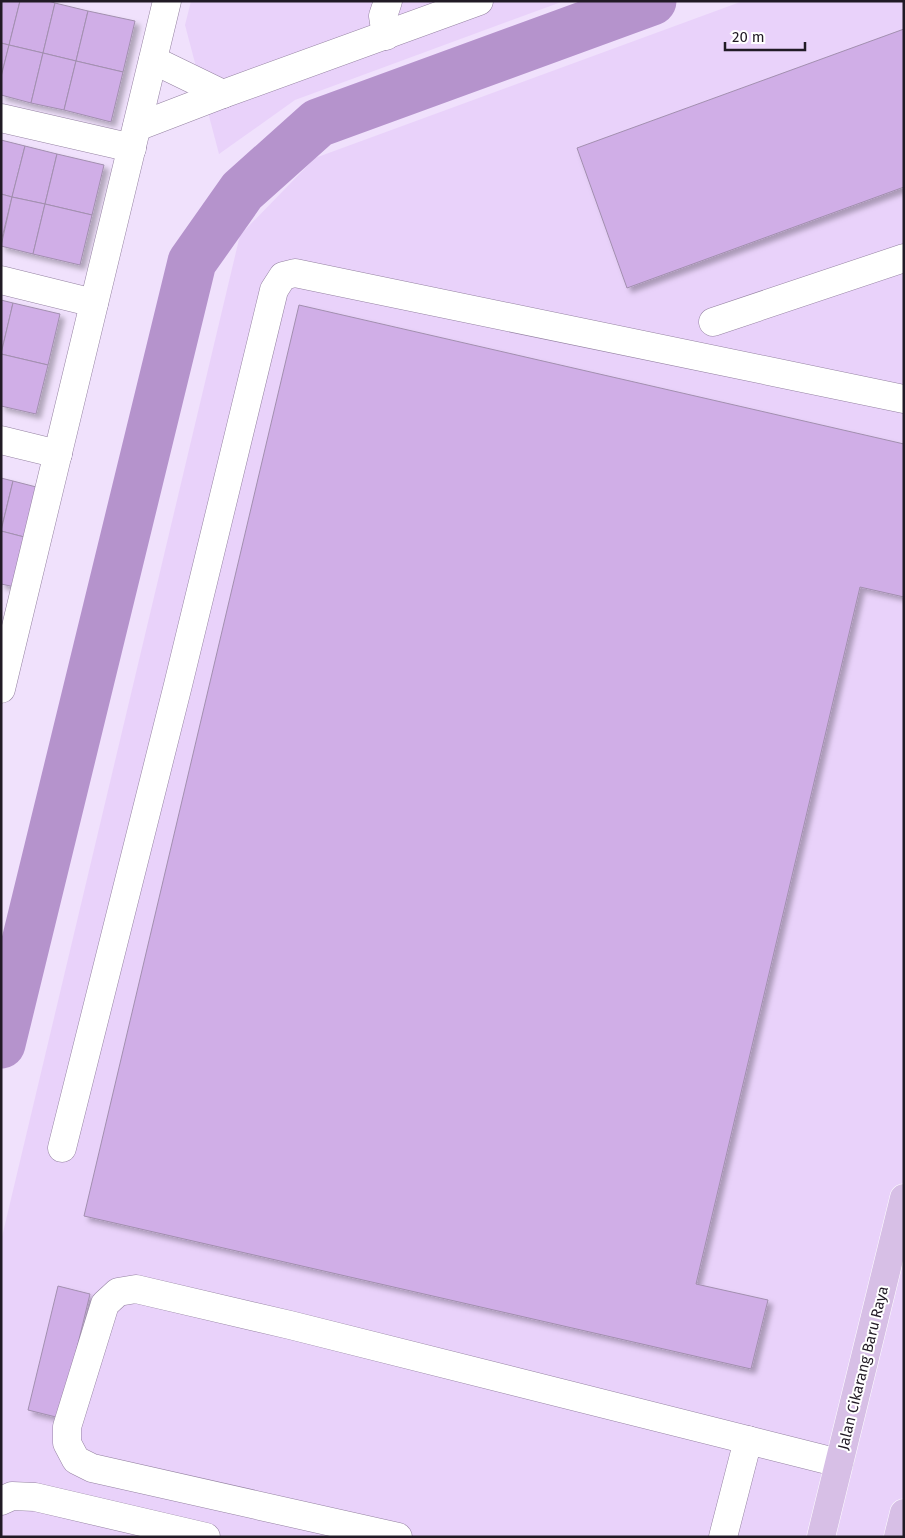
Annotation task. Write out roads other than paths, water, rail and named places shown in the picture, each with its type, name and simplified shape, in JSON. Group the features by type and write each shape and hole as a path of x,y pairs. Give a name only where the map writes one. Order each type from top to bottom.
{"main road":[{"name":"Jalan Cikarang Baru Raya","path":"822,1537 904,1198"},
{"path":"898,1537 904,1513"}],"street":[{"path":"1,689 12,595 58,454 167,1"},
{"path":"386,36 383,16 388,1"},
{"path":"1,118 134,138 223,94 479,1"},
{"path":"153,60 223,94"},
{"path":"713,322 904,258"},
{"path":"62,1148 274,290 283,276 295,273 904,400"},
{"path":"1,280 94,303"},
{"path":"1,440 58,454"},
{"path":"398,1537 92,1468 76,1460 66,1443 68,1427 105,1304 118,1292 136,1289 290,1325 839,1464"},
{"path":"723,1537 748,1440"},
{"path":"1,1501 12,1496 35,1497 206,1537"}],"waterway":[{"path":"1,1044 192,262 242,191 318,123 652,1"}]}
